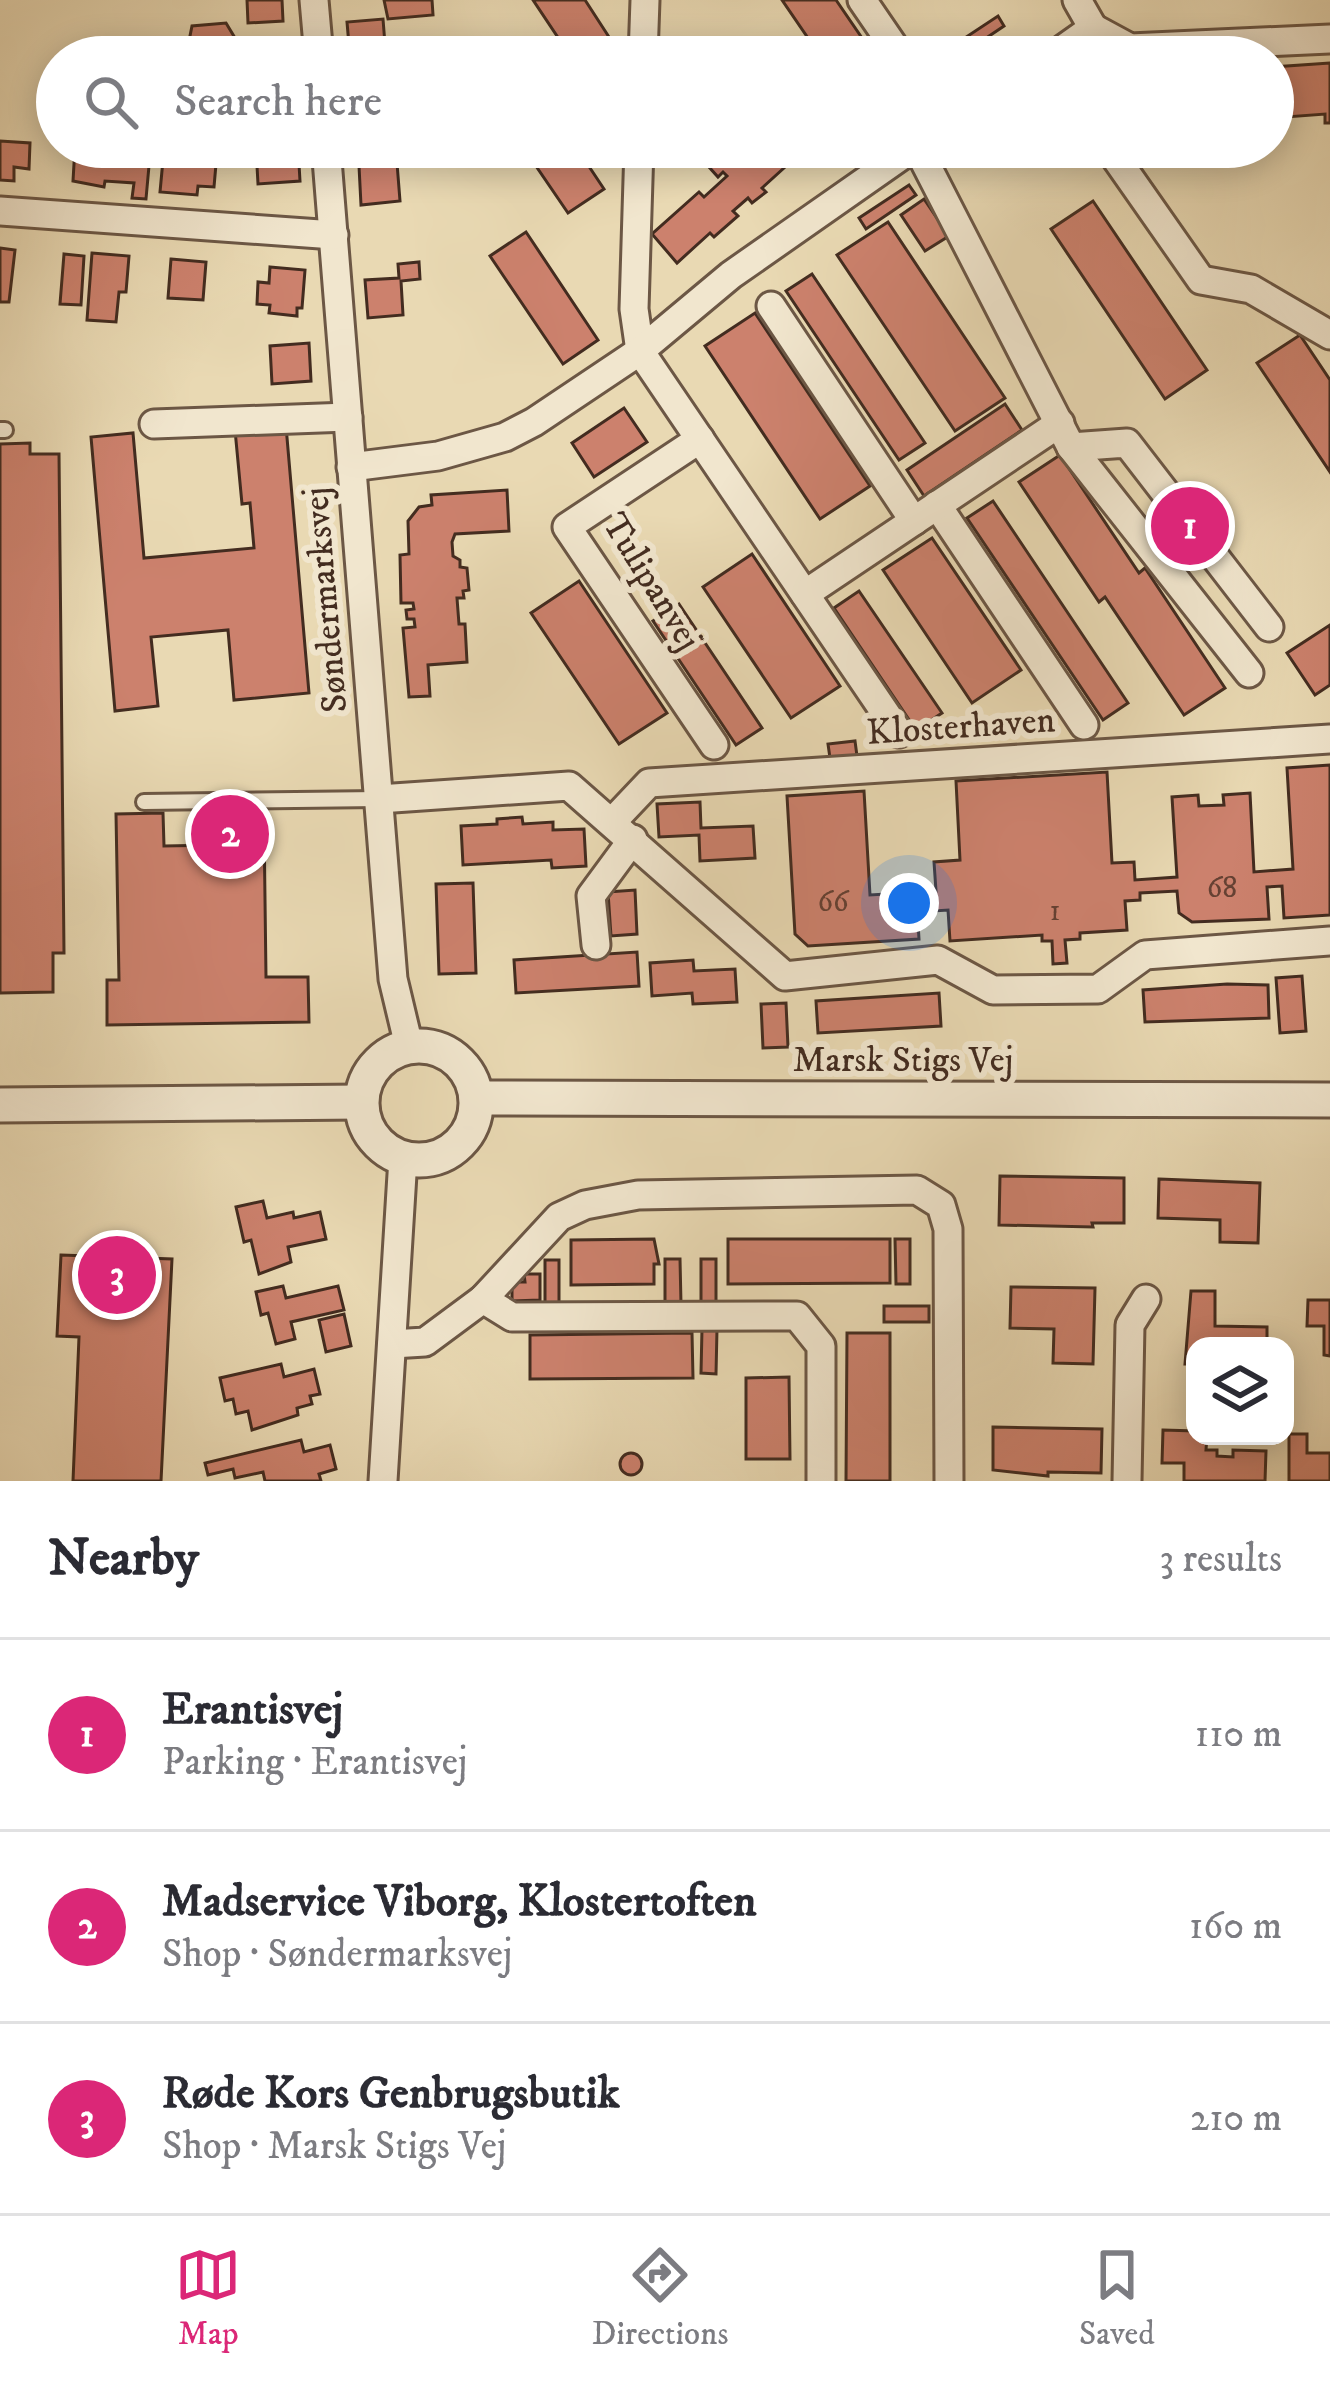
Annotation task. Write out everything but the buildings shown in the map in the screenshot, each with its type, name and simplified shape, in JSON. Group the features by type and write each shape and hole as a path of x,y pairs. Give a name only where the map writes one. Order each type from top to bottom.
{"street":[{"path":"314,0 317,36"},
{"path":"644,36 645,0"},
{"path":"862,0 887,36"},
{"path":"1077,0 1093,28 1108,36"},
{"path":"1082,36 1093,28"},
{"path":"1294,40 1330,38"},
{"name":"Søndermarksvej","path":"328,168 393,980 409,1046"},
{"path":"638,168 634,309 640,351 899,733"},
{"path":"351,467 439,456 505,437 534,422 640,351 731,275 885,168"},
{"path":"926,168 1066,435 1249,674"},
{"path":"1123,168 1202,280 1251,289 1330,335"},
{"path":"0,211 334,235"},
{"path":"771,306 1084,725"},
{"path":"154,424 348,417"},
{"path":"805,594 925,513 1066,435 1127,443 1270,627"},
{"name":"Tulipanvej","path":"700,439 567,527 715,745"},
{"name":"Klosterhaven","path":"596,945 591,896 649,783 1330,739"},
{"path":"379,799 569,786 785,976 938,960 993,990 1098,989 1144,955 1330,941"},
{"path":"409,1046 446,1052 462,1064 477,1098 472,1126 456,1148 430,1160 403,1158 386,1150 364,1120 361,1102 375,1066 409,1046"},
{"name":"Marsk Stigs Vej","path":"477,1098 1330,1100"},
{"path":"0,1105 361,1102"},
{"path":"383,1481 403,1158"},
{"path":"392,1344 425,1342 482,1299 559,1217 585,1204 638,1196 917,1190 941,1204 948,1229 949,1481"},
{"path":"482,1299 512,1317 797,1316 821,1346 820,1481"},
{"path":"1127,1481 1130,1325 1146,1299"}],"lane":[{"path":"144,802 379,799"}],"place":[{"name":"Erantisvej","path":"1190,526"},
{"name":"Madservice Viborg, Klostertoften","path":"230,834"},
{"name":"Røde Kors Genbrugsbutik","path":"117,1275"}]}
